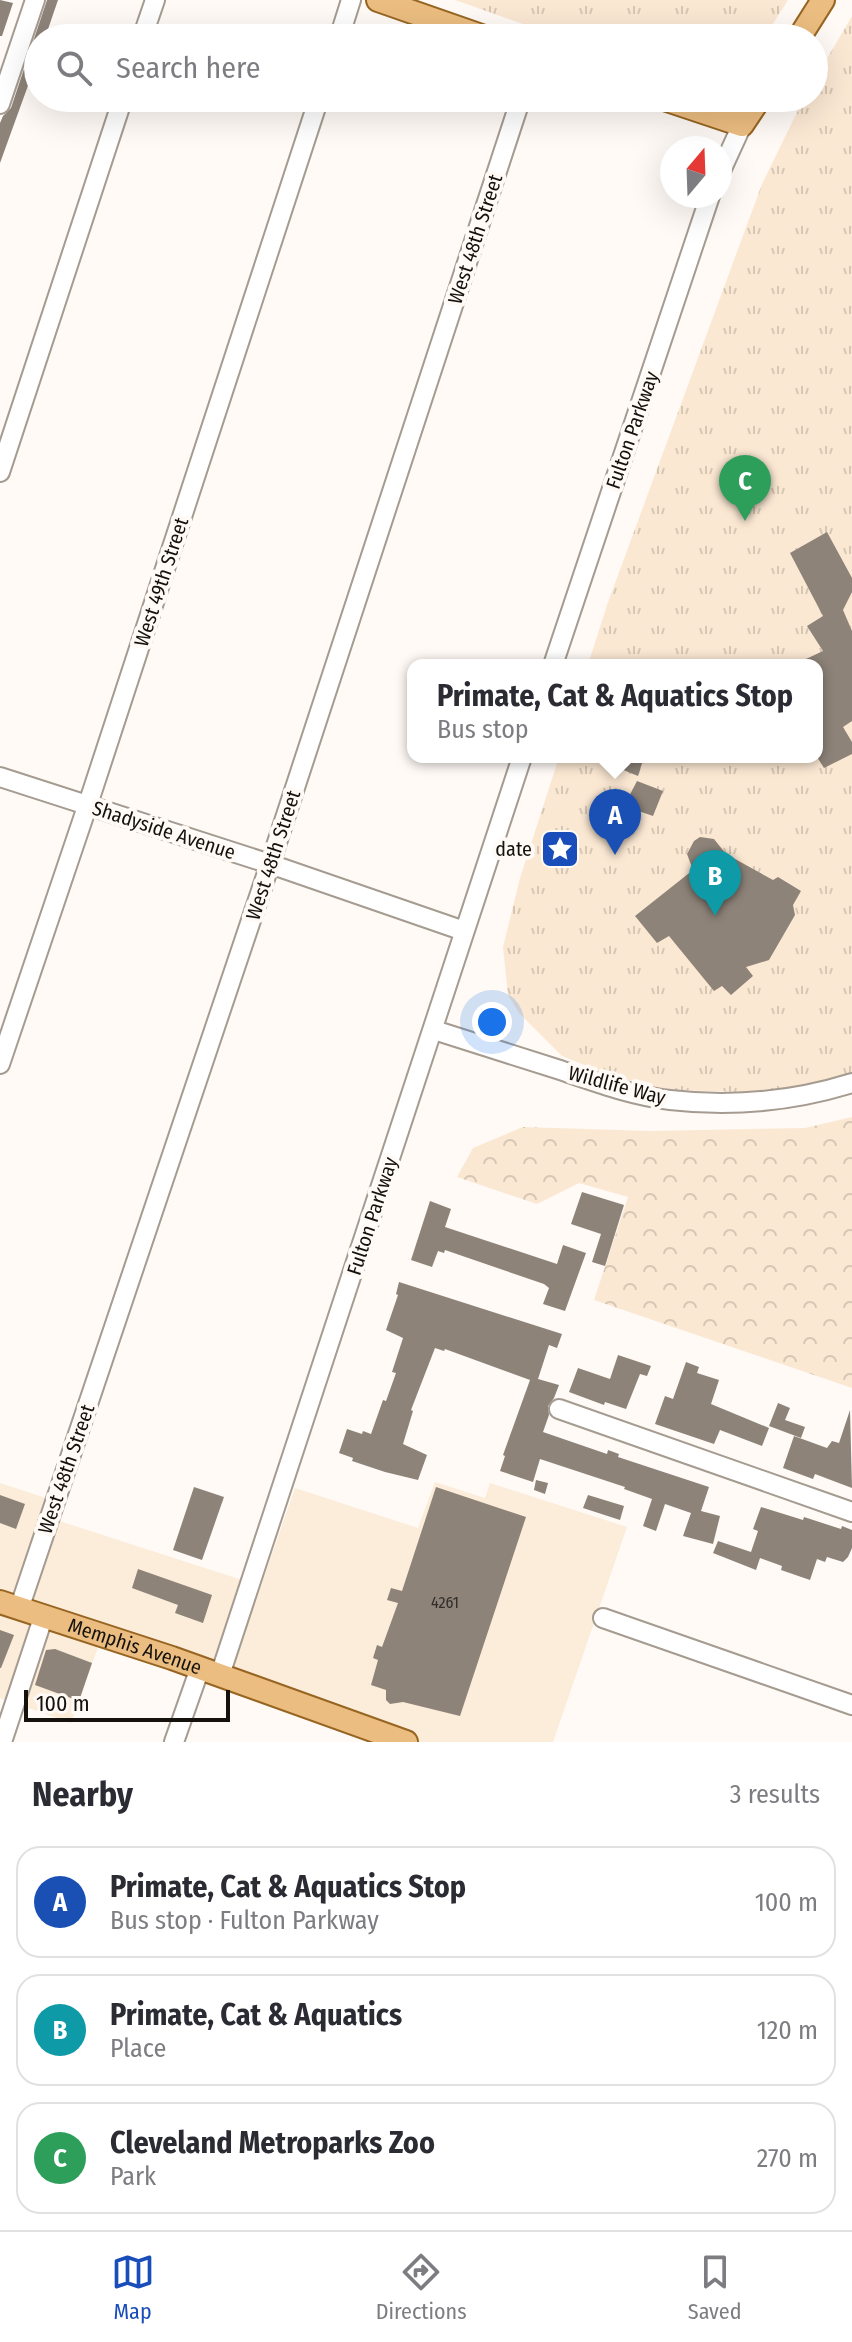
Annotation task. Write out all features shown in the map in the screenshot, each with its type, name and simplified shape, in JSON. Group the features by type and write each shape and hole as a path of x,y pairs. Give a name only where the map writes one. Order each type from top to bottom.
{"main road":[{"path":"378,0 447,24"},
{"path":"808,24 820,4"},
{"path":"703,112 742,125 751,112"},
{"name":"Memphis Avenue","path":"9,1606 210,1671 406,1742"}],"street":[{"path":"27,24 35,0"},
{"path":"147,24 155,0"},
{"path":"343,24 351,0"},
{"path":"0,104 24,33"},
{"path":"0,472 118,112"},
{"name":"West 49th Street","path":"0,1064 314,112"},
{"name":"West 48th Street","path":"9,1606 270,864 516,112"},
{"path":"732,147 742,125"},
{"name":"Fulton Parkway","path":"555,659 706,208"},
{"name":"Fulton Parkway","path":"174,1742 210,1671 434,1030 520,763"},
{"name":"Shadyside Avenue","path":"0,777 270,864 464,931"},
{"name":"Wildlife Way","path":"434,1030 598,1083 667,1100 722,1103 768,1101 819,1093 852,1083"},
{"path":"559,1409 852,1512"},
{"path":"2,1742 43,1618"},
{"path":"603,1618 852,1705"}],"shaded area":[{"path":"435,1482 485,1498 490,1483 627,1527 553,1742 382,1742 98,1647 71,1723 0,1698 0,1483 52,1500 47,1517 261,1586 295,1488 418,1528"}],"green space":[{"path":"455,0 788,0 773,24 523,24"},
{"path":"852,16 852,1074 802,1086 742,1092 655,1087 609,1075 562,1056 519,1013 508,995 503,947 520,878 557,763 823,763 823,659 590,659 762,184 797,112 828,112 828,57"},
{"path":"852,1117 852,1388 594,1300 628,1197 579,1183 537,1204 457,1177 473,1148 523,1127 650,1131 805,1128"}],"building":[{"path":"0,0 13,3 2,36 0,36"},
{"path":"47,0 58,0 50,24 39,24"},
{"path":"24,69 24,97 0,163 0,123 11,108"},
{"path":"827,532 852,578 852,592 843,610 852,631 852,721 843,727 852,742 852,754 824,768 821,763 823,659 806,659 823,651 807,626 823,616 790,553"},
{"path":"622,763 642,763 638,776 621,769"},
{"path":"637,781 663,791 653,816 624,806"},
{"path":"700,837 714,839 726,854 773,880 778,877 801,891 793,905 795,915 769,960 746,967 753,976 731,995 722,986 714,991 669,936 657,943 635,916 693,870 687,854"},
{"path":"582,1192 624,1205 605,1266 592,1262 601,1234 571,1224"},
{"path":"430,1201 451,1209 445,1227 557,1264 563,1245 586,1253 565,1311 543,1304 549,1288 544,1284 445,1250 444,1253 438,1251 432,1267 411,1260"},
{"path":"399,1282 562,1334 557,1348 549,1345 538,1379 559,1385 548,1406 549,1415 543,1432 607,1454 608,1450 619,1454 618,1457 709,1487 701,1511 720,1516 713,1544 683,1536 691,1513 665,1504 656,1531 643,1526 652,1499 625,1487 540,1459 533,1482 500,1471 530,1380 445,1349 435,1348 411,1410 403,1444 427,1455 418,1480 352,1461 353,1458 339,1453 347,1429 371,1434 396,1373 392,1372 403,1338 386,1330 398,1295"},
{"path":"618,1355 651,1366 647,1376 640,1374 626,1409 605,1402 604,1405 569,1392 578,1368 610,1379"},
{"path":"686,1362 699,1367 697,1373 719,1380 711,1404 769,1428 762,1446 720,1430 714,1444 655,1424 665,1396 673,1399"},
{"path":"778,1403 790,1408 785,1420 805,1427 801,1438 769,1426"},
{"path":"850,1410 852,1488 815,1474 813,1479 783,1468 794,1436 827,1448 832,1441 839,1443"},
{"path":"536,1480 548,1483 545,1494 534,1490"},
{"path":"194,1487 224,1497 202,1560 173,1550"},
{"path":"436,1487 526,1517 460,1716 403,1702 390,1704 386,1700 386,1690 371,1685 378,1660 373,1658 377,1645 382,1647 398,1603 387,1600 391,1588 402,1591"},
{"path":"0,1495 25,1504 16,1529 0,1523"},
{"path":"588,1495 624,1506 620,1520 583,1508"},
{"path":"761,1507 852,1530 852,1548 848,1557 843,1562 827,1557 825,1562 817,1559 810,1580 781,1570 782,1566 760,1558 756,1570 713,1553 718,1541 751,1552 758,1531 753,1529"},
{"path":"138,1569 212,1595 203,1623 175,1613 178,1605 132,1588"},
{"path":"0,1630 14,1635 1,1668 0,1668"},
{"path":"55,1649 92,1663 79,1701 35,1685 46,1650"}],"place":[{"name":"Cleveland Metroparks Zoo","path":"745,521"},
{"name":"date","path":"560,849"},
{"name":"Primate, Cat & Aquatics Stop","path":"615,855"},
{"name":"Primate, Cat & Aquatics","path":"715,916"}]}
